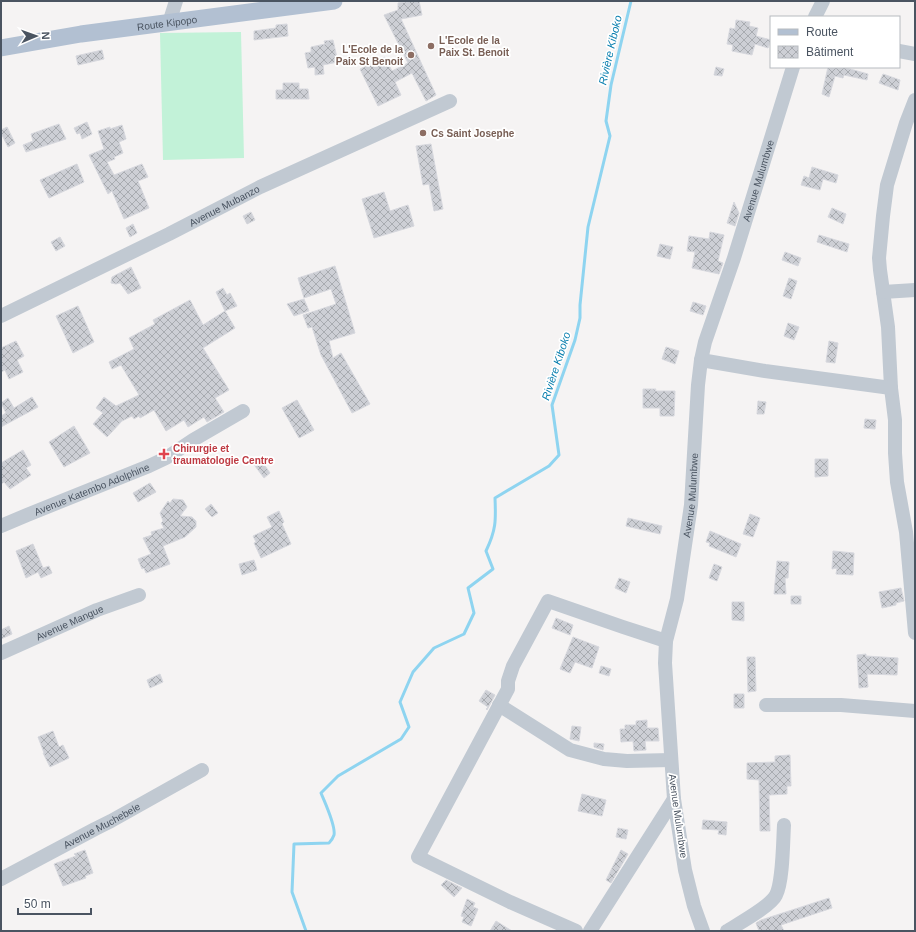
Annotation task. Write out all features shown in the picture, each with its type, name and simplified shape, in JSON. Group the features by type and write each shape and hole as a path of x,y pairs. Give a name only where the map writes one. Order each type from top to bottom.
{"main road":[{"name":"Route Kipopo","path":"1,48 81,34 334,1"}],"street":[{"path":"169,23 176,1"},
{"path":"816,16 823,1"},
{"path":"900,51 915,54"},
{"name":"Avenue Mulumbwe","path":"703,931 694,906 685,870 674,799 665,663 666,640 677,599 691,505 698,385 701,360 705,342 734,258 793,68"},
{"path":"915,100 906,123 887,185 879,248 880,270 888,327 891,388 895,420 897,482 906,532 915,633"},
{"name":"Avenue Mubanzo","path":"1,316 169,234 260,187 450,101"},
{"path":"883,292 915,290"},
{"path":"701,360 765,371 891,388"},
{"name":"Avenue Katembo Adolphine","path":"1,526 27,514 150,466 243,412"},
{"name":"Avenue Mangue","path":"1,653 98,610 139,595"},
{"path":"576,931 510,902 418,857 508,689 508,681 513,666 548,602 666,640"},
{"path":"499,705 570,750 604,758 627,761 671,760"},
{"path":"766,705 841,705 915,711"},
{"name":"Avenue Muchebele","path":"1,879 95,828 111,821 202,770"},
{"path":"590,931 674,799"},
{"path":"727,931 766,905 776,896 780,879 784,825"}],"green space":[{"path":"241,32 244,158 163,160 160,33"}],"building":[{"path":"419,1 422,15 401,19 436,95 426,101 412,73 395,82 401,95 378,106 360,69 385,57 392,71 408,63 384,15 398,10 398,3"},
{"path":"736,20 750,22 749,26 758,28 756,36 770,40 768,48 755,44 752,55 732,51 733,45 727,44 730,28 735,29"},
{"path":"287,24 288,36 254,40 254,31 276,28 276,25"},
{"path":"333,40 338,62 323,65 324,74 315,75 315,67 308,68 305,53 311,52 311,47 325,44 324,41"},
{"path":"102,50 104,59 78,65 76,56"},
{"path":"716,67 724,69 722,76 714,75"},
{"path":"828,68 847,68 868,74 867,80 844,75 843,78 835,76 829,97 822,94"},
{"path":"883,74 900,80 898,90 879,83"},
{"path":"283,83 299,83 299,89 308,89 309,99 276,99 276,90 283,90"},
{"path":"87,122 92,134 82,139 80,133 77,134 74,128"},
{"path":"59,124 66,139 26,152 23,145 33,141 31,134"},
{"path":"122,125 126,139 119,142 123,153 114,157 115,159 107,162 114,175 142,164 148,177 138,181 149,208 124,219 112,191 108,194 89,155 104,149 98,131"},
{"path":"7,127 15,143 8,147 1,133 1,130"},
{"path":"431,144 443,209 434,211 429,184 423,185 416,146"},
{"path":"77,164 84,182 49,198 40,180"},
{"path":"812,167 838,175 836,183 823,179 820,190 801,185 804,176 809,178"},
{"path":"384,192 390,211 408,205 414,226 374,238 362,199"},
{"path":"734,202 739,213 735,226 727,223"},
{"path":"832,208 846,214 843,224 828,217"},
{"path":"251,212 255,220 247,224 243,216"},
{"path":"133,224 137,233 130,237 126,228"},
{"path":"710,232 724,235 718,261 723,263 719,274 692,268 695,252 687,251 689,236 709,239"},
{"path":"819,235 849,244 847,252 817,242"},
{"path":"60,237 65,246 56,251 51,242"},
{"path":"660,244 673,247 670,259 657,256"},
{"path":"785,252 801,258 798,266 782,260"},
{"path":"335,266 355,333 329,341 333,358 341,353 370,404 352,413 321,355 312,327 308,328 303,315 336,304 331,289 304,298 298,278"},
{"path":"131,267 141,288 128,294 120,283 111,283 112,277"},
{"path":"789,278 797,281 791,299 783,296"},
{"path":"223,288 227,295 230,293 237,306 225,311 216,292"},
{"path":"304,299 309,311 294,316 287,304"},
{"path":"190,300 203,325 225,311 235,328 203,348 229,390 215,398 224,412 207,422 204,417 188,427 184,420 166,431 154,410 140,418 139,416 134,419 132,416 122,421 107,437 93,424 103,413 96,408 104,397 116,406 139,395 121,365 112,369 109,362 134,349 129,338 155,324 153,320"},
{"path":"693,302 706,306 703,315 690,311"},
{"path":"78,306 94,342 73,353 56,316"},
{"path":"788,323 799,327 794,340 784,336"},
{"path":"16,341 24,356 17,360 23,372 9,379 5,370 1,372 1,348"},
{"path":"829,341 838,343 835,363 826,362"},
{"path":"666,347 679,351 675,364 662,359"},
{"path":"643,389 656,389 655,391 675,391 674,416 660,416 660,408 643,408"},
{"path":"32,397 38,407 1,427 1,416 6,413 1,403 8,398 14,408"},
{"path":"297,400 314,430 299,438 282,408"},
{"path":"758,401 766,402 764,414 757,414"},
{"path":"865,419 876,420 875,429 864,428"},
{"path":"74,426 90,453 64,467 49,442"},
{"path":"23,450 31,465 26,468 31,475 10,489 4,482 1,484 1,463"},
{"path":"259,457 270,473 264,478 252,462"},
{"path":"815,459 828,459 828,476 815,477"},
{"path":"150,483 156,492 138,502 133,493"},
{"path":"173,499 183,500 187,507 180,516 192,517 196,521 196,527 185,537 163,546 170,564 146,573 144,568 142,569 138,559 151,554 143,538 152,535 151,532 164,528 161,523 163,521 160,513 168,501 170,503"},
{"path":"211,504 218,513 212,517 205,509"},
{"path":"279,511 284,522 282,524 291,544 261,558 254,543 256,542 253,536 272,527 267,517"},
{"path":"750,514 760,518 753,537 743,534"},
{"path":"628,518 662,526 660,534 626,526"},
{"path":"710,531 741,544 736,557 709,546 710,543 706,542"},
{"path":"33,544 43,568 49,566 52,573 41,578 38,572 26,578 16,551"},
{"path":"833,551 854,553 853,575 836,574 837,568 832,569"},
{"path":"254,560 257,570 242,575 239,564"},
{"path":"777,561 789,562 788,578 785,578 786,594 774,594"},
{"path":"714,564 722,567 717,581 709,578"},
{"path":"619,578 630,582 626,593 615,588"},
{"path":"901,588 904,601 896,603 896,605 882,608 879,592"},
{"path":"791,596 801,596 801,604 791,604"},
{"path":"732,602 744,602 744,621 732,620"},
{"path":"556,618 573,625 570,635 552,628"},
{"path":"9,626 12,634 1,639 1,630"},
{"path":"573,637 599,647 592,668 575,662 570,673 560,669"},
{"path":"866,654 866,656 898,658 897,675 867,674 868,687 859,688 857,655"},
{"path":"747,657 755,657 756,691 748,692"},
{"path":"601,666 611,669 609,676 599,673"},
{"path":"160,674 163,682 150,688 147,680"},
{"path":"486,690 495,695 487,710 486,709 488,707 479,701"},
{"path":"734,694 744,694 744,708 734,708"},
{"path":"647,720 647,728 658,728 659,741 645,741 646,750 634,751 633,741 621,742 620,729 625,729 625,725 636,725 636,721"},
{"path":"572,726 581,727 579,741 570,739"},
{"path":"53,731 59,747 63,745 69,758 50,767 43,753 38,737"},
{"path":"594,743 604,744 603,750 594,747"},
{"path":"790,755 791,786 787,786 787,794 769,795 770,831 760,831 759,780 747,779 747,763 775,762 775,756"},
{"path":"582,794 606,800 602,816 578,811"},
{"path":"703,820 727,822 726,835 718,834 719,830 702,829"},
{"path":"618,828 628,830 626,839 616,837"},
{"path":"85,850 93,873 85,876 86,878 63,886 54,864 76,856 74,854"},
{"path":"621,850 628,854 611,883 606,880"},
{"path":"446,880 462,888 454,897 441,885"},
{"path":"829,898 832,908 781,925 784,931 759,931 756,923 761,920"},
{"path":"467,899 475,903 473,907 478,909 471,926 462,922 464,917 461,916"},
{"path":"496,921 512,931 490,931"}],"waterway":[{"name":"Rivière Kiboko","path":"306,931 292,892 294,844 329,843 333,838 334,831 330,814 321,793 338,776 401,739 409,727 400,702 413,672 434,648 464,634 474,613 468,588 493,569 486,551 495,525 495,498 549,466 559,455 552,405 575,340 580,318 588,227 610,136 606,121 611,85 631,1"}],"place":[{"name":"L'Ecole de la Paix St. Benoit","path":"431,46"},
{"name":"L'Ecole de la Paix St Benoit","path":"411,55"},
{"name":"Cs Saint Josephe","path":"423,133"},
{"name":"Chirurgie et traumatologie Centre","path":"164,454"}]}
